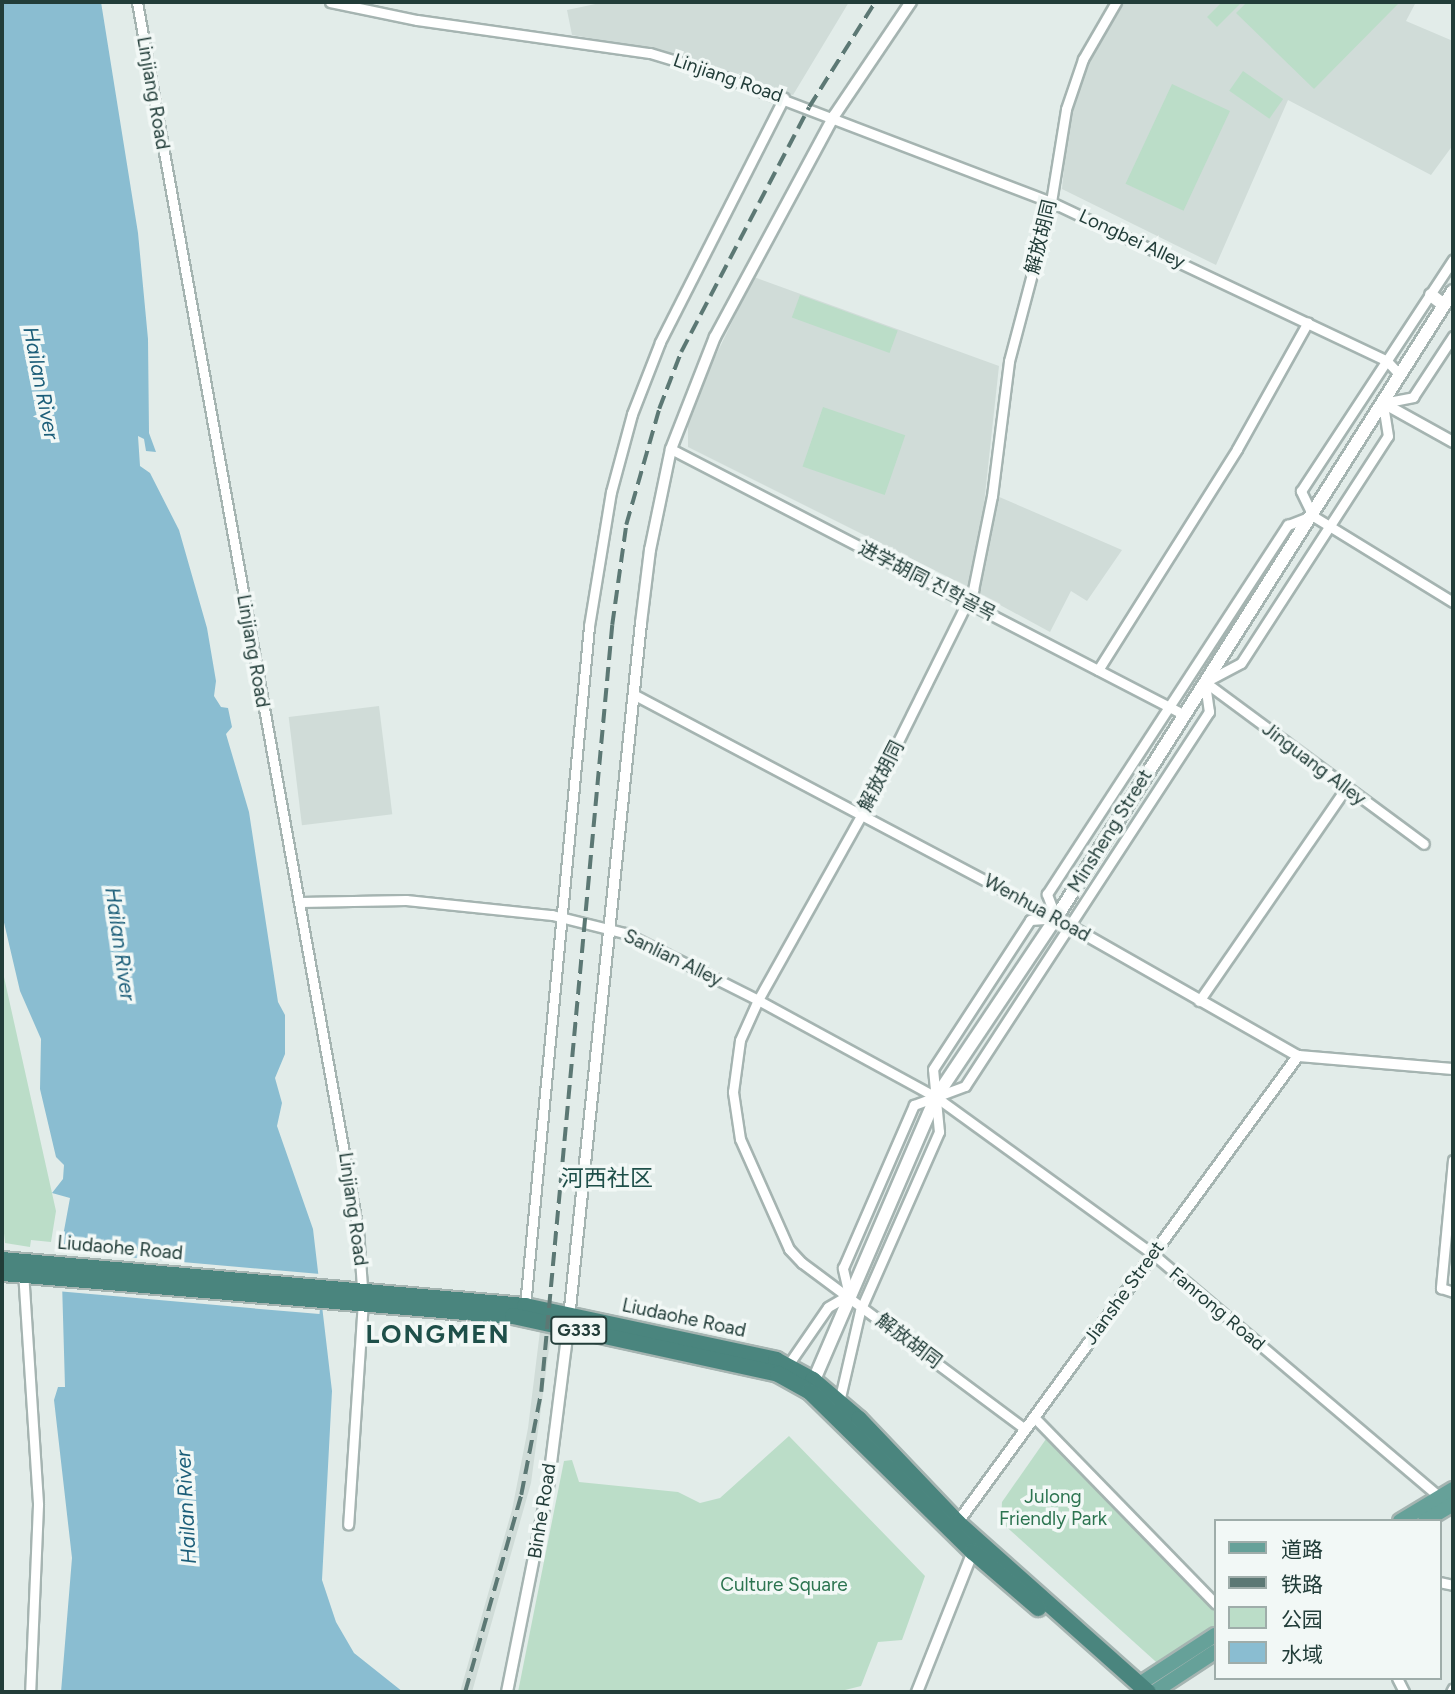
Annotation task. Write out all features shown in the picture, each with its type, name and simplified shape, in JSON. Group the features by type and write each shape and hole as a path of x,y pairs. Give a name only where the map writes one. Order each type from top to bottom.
{"highway":[{"name":"Liudaohe Road","path":"2,1261 31,1268 340,1292 569,1322 788,1365 975,1546 1144,1690"},
{"name":"Liudaohe Road","path":"2,1273 31,1268"},
{"name":"Liudaohe Road","path":"363,1295 525,1306 569,1322 756,1368 812,1386 839,1402 955,1527"}],"main road":[{"name":"Minsheng Street","path":"812,1386 936,1097 1056,918 1453,291"},
{"path":"1431,295 1444,305"},
{"path":"1405,1519 1450,1502"},
{"path":"1428,1519 1450,1502"},
{"path":"1144,1690 1214,1636"},
{"path":"1144,1690 1214,1653"}],"street":[{"name":"Linjiang Road","path":"137,2 354,1199 363,1295 348,1524"},
{"name":"Linjiang Road","path":"330,2 417,20 650,53 834,116"},
{"name":"Binhe Road","path":"507,1692 548,1487 569,1322 650,550 671,449 715,337 834,116 911,2"},
{"name":"解放胡同","path":"1025,1429 789,1249 740,1139 734,1116 736,1062 758,1000 863,812 968,602 992,496 1009,361 1051,202 1073,83 1116,2"},
{"path":"525,1306 594,579 620,452 676,304 785,98"},
{"name":"Longbei Alley","path":"834,116 1051,202 1386,360"},
{"path":"1453,260 1301,491 1313,516 1453,602"},
{"path":"1098,670 1237,449 1308,322"},
{"path":"1383,403 1413,397 1453,336"},
{"path":"1386,360 1399,374"},
{"path":"1383,403 1453,443"},
{"path":"936,1097 965,1086 1209,712 1205,682 1241,663 1388,436 1383,403"},
{"name":"进学胡同 진학골목","path":"671,449 1183,714"},
{"path":"839,1402 846,1356 863,1305 939,1132 933,1069 1030,920 1056,918 1048,894 1288,525 1313,516"},
{"name":"Jinguang Alley","path":"1205,682 1424,844"},
{"name":"Wenhua Road","path":"633,694 863,812 1298,1056 1453,1069"},
{"path":"1199,1001 1346,788"},
{"name":"Sanlian Alley","path":"300,902 406,900 552,915 563,921 611,929 758,1000 936,1097"},
{"name":"Jianshe Street","path":"955,1527 1298,1056"},
{"name":"Fanrong Road","path":"936,1097 1153,1254 1450,1502"},
{"path":"1453,1160 1441,1288 1453,1292"},
{"path":"30,1692 38,1506 31,1268"},
{"path":"788,1365 828,1307 849,1295"},
{"path":"1034,1416 1214,1602"},
{"path":"917,1692 975,1546"}],"shaded area":[{"path":"605,2 849,2 793,95 663,51 572,35 567,10"},
{"path":"1125,2 1416,2 1406,21 1453,41 1453,145 1431,175 1288,100 1216,265 1062,189 1069,113 1083,71"},
{"path":"754,277 999,366 982,522 968,587 688,447 688,422 697,394"},
{"path":"997,496 1122,550 1087,601 1071,591 1050,632 978,593"},
{"path":"379,706 392,814 302,825 289,717"},
{"path":"540,1331 551,1334 531,1483 472,1692 460,1692 512,1510 528,1428"}],"green space":[{"path":"1222,2 1242,2 1217,27 1207,17"},
{"path":"1247,2 1400,2 1314,89 1236,13"},
{"path":"1243,71 1283,99 1269,119 1229,91"},
{"path":"1172,84 1230,111 1184,211 1126,184"},
{"path":"800,295 898,331 890,353 792,318"},
{"path":"823,407 905,435 885,495 802,467"},
{"path":"2,968 56,1211 51,1242 31,1240 30,1247 5,1243 2,1214"},
{"name":"Culture Square","path":"789,1436 925,1576 902,1640 878,1642 861,1686 837,1692 518,1692 564,1461 572,1460 579,1482 678,1492 700,1503 720,1498"},
{"name":"Julong Friendly Park","path":"1046,1439 1214,1610 1214,1632 1165,1670 1001,1522 1002,1502"}],"water":[{"name":"Hailan River","path":"2,2 101,2 138,233 148,339 149,433 156,452 146,451 144,439 138,436 140,466 150,473 179,530 207,628 216,681 214,696 221,707 228,708 232,727 226,734 249,812 278,1002 285,1015 285,1054 275,1078 282,1103 277,1126 313,1229 332,1391 322,1580 336,1622 354,1653 403,1692 61,1692 72,1558 54,1400 58,1387 65,1387 61,1247 70,1198 52,1193 63,1179 64,1165 56,1157 40,1089 41,1039 20,991 2,914"}],"pier":[{"path":"57,1251 323,1274 319,1314 54,1291"}],"railway":[{"path":"465,1692 521,1495 541,1392 612,625 626,525 659,409 681,352 809,107 875,2"}],"district":[{"name":"河西社区","path":"607,1178"},
{"name":"LONGMEN","path":"438,1335"}]}
